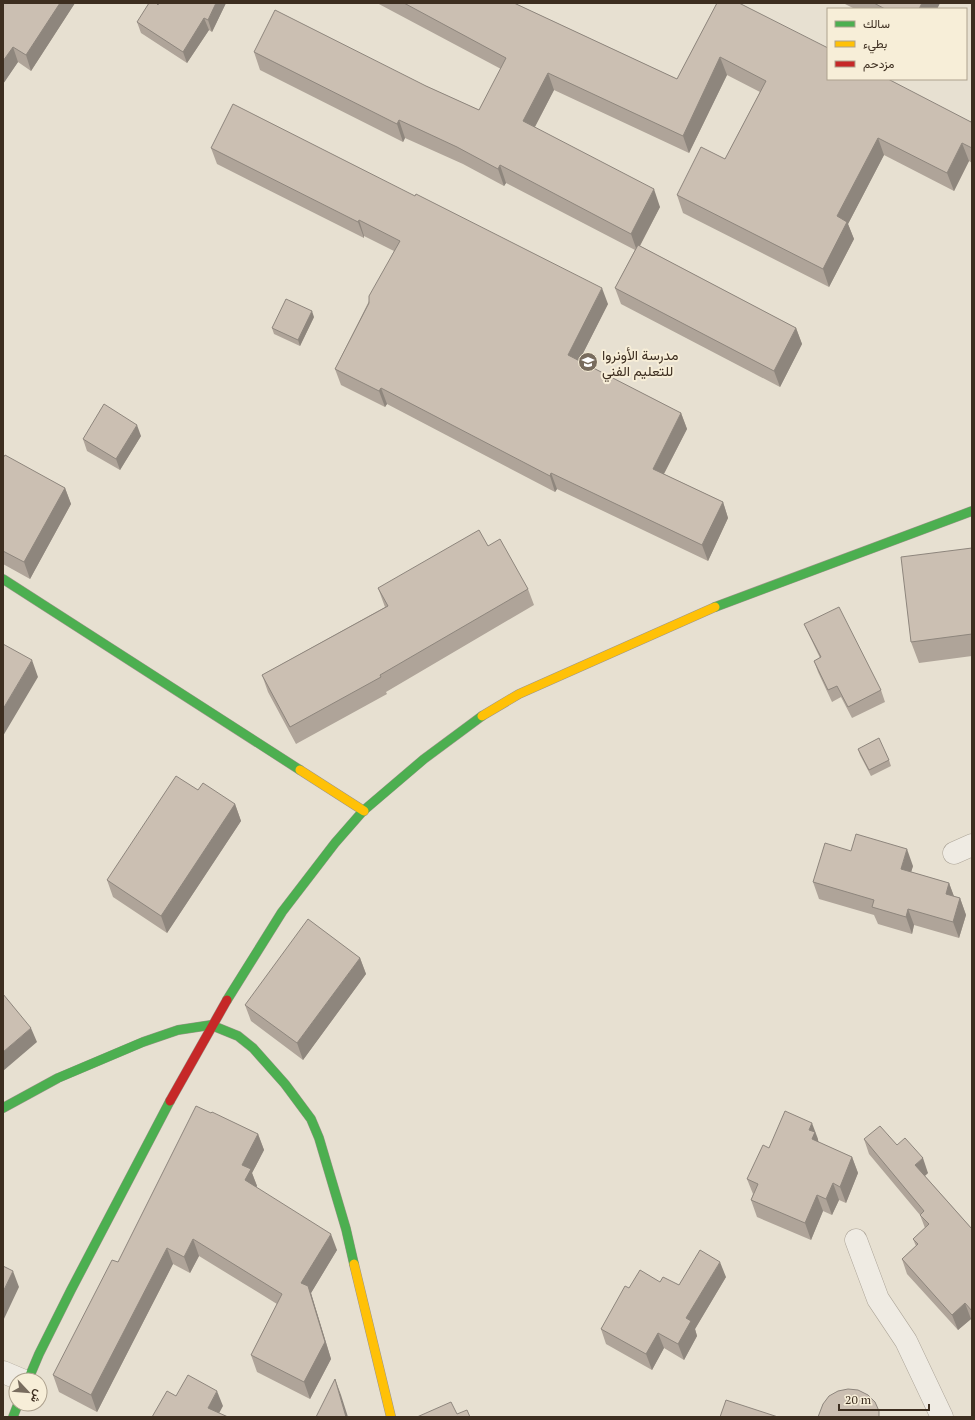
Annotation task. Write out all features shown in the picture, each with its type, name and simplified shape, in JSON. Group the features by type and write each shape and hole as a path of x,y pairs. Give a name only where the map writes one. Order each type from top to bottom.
{"main road":[{"path":"31,1372 39,1354 115,1204 211,1025 285,908 319,863 364,811 419,761 458,731 489,710 519,694 716,607 972,511"},
{"path":"3,579 364,811"},
{"path":"3,1108 58,1078 142,1042 178,1030 211,1025 238,1036 253,1048 285,1084 310,1119 319,1138 346,1229 391,1417"}],"street":[{"path":"856,1240 878,1299 906,1342 942,1417"}],"building":[{"path":"3,3 60,3 26,55 13,47 3,61"},
{"path":"149,3 156,3 158,5 159,3 216,3 208,20 204,18 183,52 137,22"},
{"path":"404,3 514,3 677,79 717,3 739,3 827,47 827,80 890,80 971,122 972,119 972,148 962,143 947,173 878,138 837,216 847,222 823,269 677,195 701,147 725,159 766,81 720,57 683,136 548,73 523,121 654,189 631,234 500,165 498,169 457,147 399,120 397,124 254,52 275,10 426,86 479,110 506,58"},
{"path":"874,3 922,3 920,8 883,8"},
{"path":"233,104 602,288 568,355 681,413 653,469 723,502 702,545 551,473 550,476 381,388 379,391 335,369 369,303 369,296 400,241 359,220 358,222 211,148"},
{"path":"638,245 796,328 774,371 615,288"},
{"path":"286,299 312,311 298,340 272,328"},
{"path":"104,404 137,425 116,459 83,439"},
{"path":"5,455 65,488 24,562 3,551 3,458"},
{"path":"479,530 488,546 500,539 528,589 380,675 381,677 290,727 262,675 388,606 378,588"},
{"path":"972,548 972,634 911,642 901,557"},
{"path":"839,607 881,690 848,707 837,686 828,690 814,661 821,657 804,624"},
{"path":"3,644 32,660 3,709"},
{"path":"879,738 889,760 869,770 858,749"},
{"path":"176,776 198,790 203,783 235,804 161,916 107,880"},
{"path":"856,834 907,849 901,869 949,883 946,894 960,898 953,922 908,909 906,917 872,907 874,900 813,882 825,843 851,851"},
{"path":"308,919 360,958 297,1043 245,1005"},
{"path":"3,994 31,1028 3,1052"},
{"path":"196,1106 258,1134 242,1165 251,1169 245,1180 331,1234 301,1283 308,1286 325,1342 304,1382 251,1355 282,1294 193,1239 184,1257 167,1248 91,1395 53,1375 112,1260 118,1262"},
{"path":"785,1111 812,1123 809,1130 815,1132 812,1139 852,1157 840,1187 833,1183 826,1199 817,1195 805,1223 751,1200 758,1184 747,1179 763,1145 769,1148"},
{"path":"880,1126 897,1145 905,1138 923,1158 915,1165 972,1229 972,1311 965,1303 952,1315 902,1259 918,1244 913,1239 929,1224 920,1215 924,1211 864,1139"},
{"path":"700,1250 720,1262 686,1318 691,1321 678,1344 658,1333 646,1354 601,1329 625,1286 629,1288 640,1270 660,1282 663,1277 679,1285"},
{"path":"3,1266 13,1271 3,1292"},
{"path":"188,1375 217,1391 208,1408 228,1417 152,1417 167,1391 176,1396"},
{"path":"335,1379 346,1417 316,1417"},
{"path":"848,1389 858,1390 868,1395 875,1402 879,1411 879,1417 818,1417 823,1404 829,1396 838,1391"},
{"path":"726,1400 778,1417 720,1417"},
{"path":"451,1402 457,1414 467,1410 470,1417 417,1417"}],"traffic: fast":[{"path":"715,607 972,511"},
{"path":"3,579 300,770"},
{"path":"227,1000 282,912 335,843 363,811 424,759 482,716"},
{"path":"3,1108 58,1078 143,1042 178,1030 211,1025 238,1036 253,1048 285,1084 311,1119 319,1138 346,1229 354,1264"},
{"path":"31,1372 71,1290 170,1101"},
{"path":"13,1417 15,1412"}],"traffic: slow":[{"path":"482,716 519,694 715,607"},
{"path":"300,770 364,811"},
{"path":"354,1264 391,1417"}],"traffic: jam":[{"path":"170,1101 227,1000"}],"place":[{"name":"مدرسة الأونروا للتعليم الفني","path":"588,362"}]}
